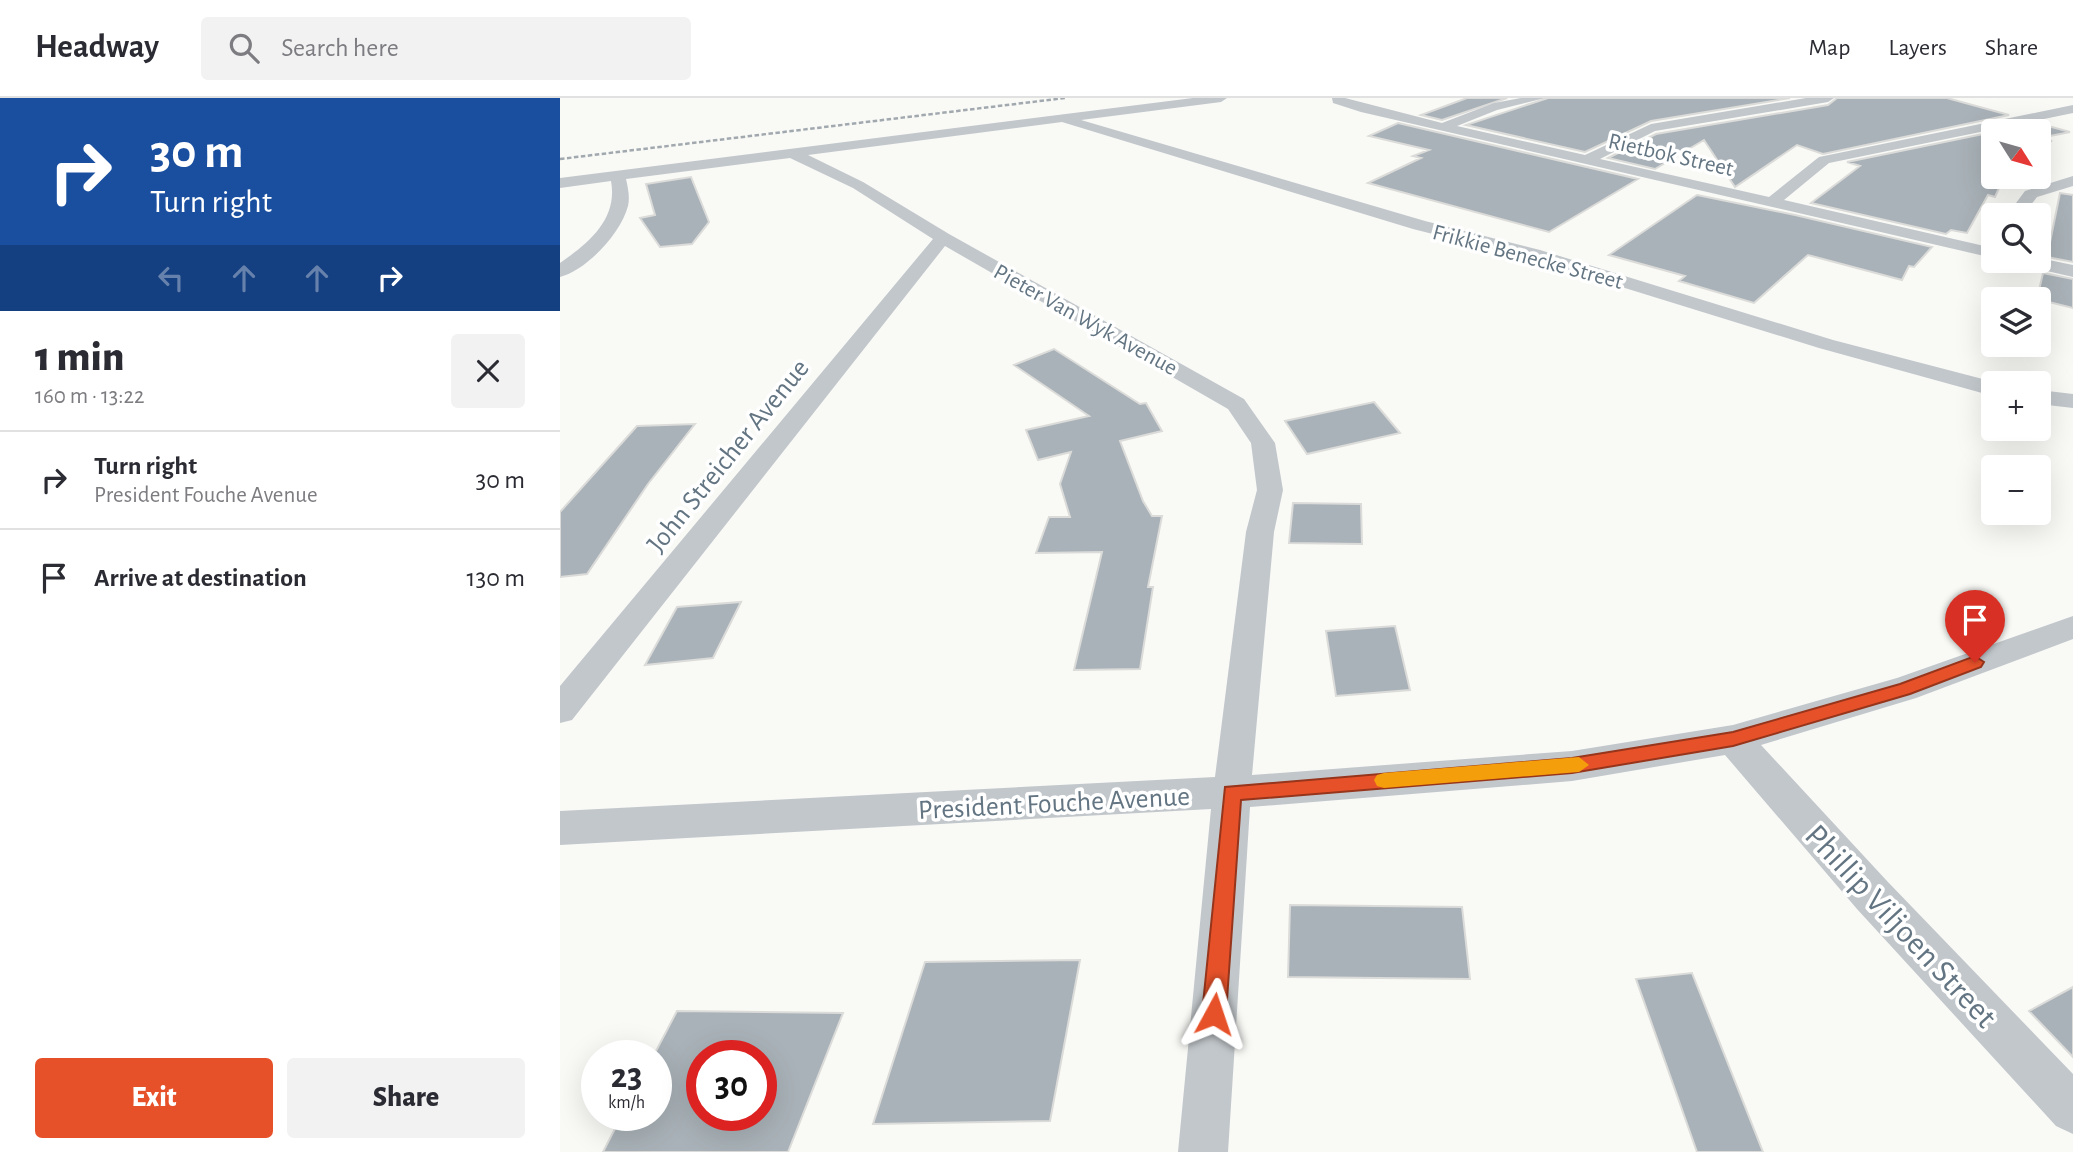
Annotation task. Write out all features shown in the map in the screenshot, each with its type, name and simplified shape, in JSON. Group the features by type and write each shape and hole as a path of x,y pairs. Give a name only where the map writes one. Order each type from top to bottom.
{"street":[{"path":"560,172 1132,98"},
{"path":"560,183 1221,98"},
{"path":"1443,127 1494,107 1539,98"},
{"path":"1588,159 1651,128 1828,98"},
{"name":"Rietbok Street","path":"1336,100 1443,127 1981,249"},
{"path":"1772,202 1808,170 1831,158 2073,109"},
{"name":"Frikkie Benecke Street","path":"1063,119 1419,225 1534,254 1826,344 1981,385"},
{"name":"Pieter Van Wyk Avenue","path":"794,154 858,185 943,239 1236,404 1263,443 1270,490 1261,532 1232,792 1203,1152"},
{"path":"560,271 600,242 607,233 622,192 618,177"},
{"path":"2024,203 2031,194 2073,181"},
{"name":"John Streicher Avenue","path":"560,710 943,239"},
{"path":"2051,266 2073,271"},
{"path":"2051,398 2073,401"},
{"name":"President Fouche Avenue","path":"560,828 1232,792 1572,766 1733,739 1904,689 2073,626"},
{"name":"Phillip Viljoen Street","path":"1733,739 1872,895 2073,1109"}],"building":[{"path":"1467,98 1507,98 1442,120 1421,115"},
{"path":"1548,98 1790,98 1651,121 1585,152 1466,125"},
{"path":"1837,98 1947,98 2009,115 1823,154 1797,145 1735,187 1704,140 1655,169 1608,158 1656,134 1828,105"},
{"path":"1398,123 1638,179 1549,232 1368,183 1421,158 1413,156 1429,150 1369,136"},
{"path":"2051,127 2070,132 2051,136"},
{"path":"1981,134 1981,189 1999,189 1995,197 1988,195 1981,203 1967,233 1951,230 1946,234 1811,203 1860,166 1847,162"},
{"path":"691,177 709,222 692,244 660,247 640,218 655,215 646,184"},
{"path":"2060,193 2073,195 2073,262 2051,258 2051,237"},
{"path":"1697,195 1932,247 1914,267 1909,266 1902,280 1808,255 1754,303 1679,281 1685,276 1609,255"},
{"path":"2043,273 2073,279 2073,308 2051,302 2051,287 2040,287"},
{"path":"1054,349 1140,404 1146,403 1162,431 1120,441 1143,501 1152,516 1162,516 1148,587 1153,587 1140,669 1074,670 1102,552 1036,553 1049,517 1070,517 1060,484 1071,452 1038,460 1026,430 1089,416 1014,365"},
{"path":"1374,402 1400,433 1307,454 1285,421"},
{"path":"695,424 648,484 587,574 560,577 560,512 637,426"},
{"path":"1293,503 1361,504 1362,544 1289,543"},
{"path":"741,602 713,658 645,665 677,607"},
{"path":"1395,626 1410,690 1336,696 1326,631"},
{"path":"1290,905 1462,907 1470,979 1288,977"},
{"path":"1080,960 1050,1121 873,1124 925,962"},
{"path":"1692,973 1763,1152 1697,1152 1636,979"},
{"path":"2073,987 2073,1057 2029,1011"},
{"path":"677,1011 843,1013 788,1152 603,1152 614,1131 672,1131 672,1040 662,1040"}],"railway":[{"path":"560,159 1065,98"}],"slow traffic":[{"path":"1384,780 1579,765"}],"route":[{"path":"1214,1014 1232,792 1572,766 1733,739 1904,689 1975,662"}]}
